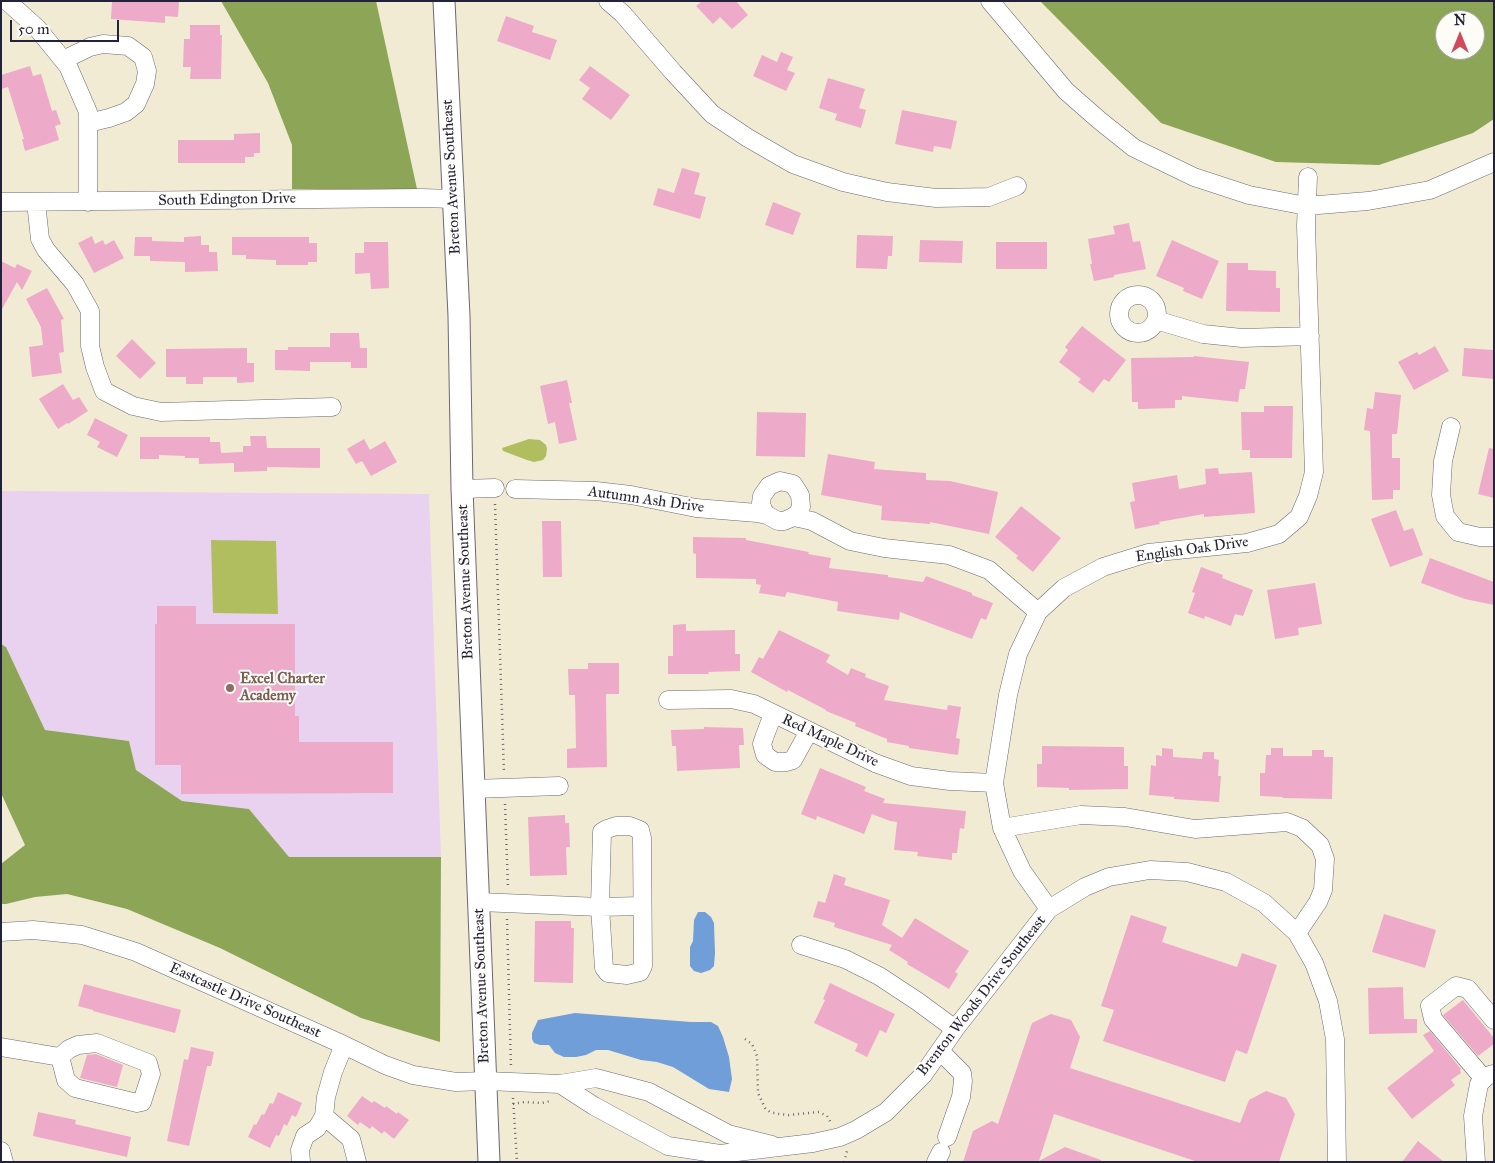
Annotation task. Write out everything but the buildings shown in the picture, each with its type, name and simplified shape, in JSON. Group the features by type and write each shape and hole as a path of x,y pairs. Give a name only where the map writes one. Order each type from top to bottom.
{"main road":[{"name":"Breton Avenue Southeast","path":"444,1 459,316 462,489 489,1162"}],"street":[{"path":"7,1 37,28 68,66 88,112 88,202"},
{"path":"608,1 712,114 748,138 793,164 843,182 887,192 936,198 989,197 1016,186"},
{"path":"990,1 1066,91 1134,148 1194,177 1248,195 1306,206 1368,201 1430,190 1494,162"},
{"path":"63,60 90,47 102,44 128,46 143,57 147,71 145,84 136,104 126,112 88,123"},
{"name":"English Oak Drive","path":"1049,909 1022,871 1002,828 994,783 1008,695 1018,654 1038,612 1064,588 1102,567 1148,553 1247,543 1279,534 1300,517 1314,472 1306,206 1308,176"},
{"name":"South Edington Drive","path":"1,202 453,199"},
{"path":"36,202 40,240 46,250 75,284 90,311 90,346 94,367 104,391 133,406 161,412 332,407"},
{"path":"1156,320 1203,334 1222,336 1242,338 1310,336"},
{"path":"1452,427 1443,460 1441,495 1444,516 1458,532 1494,537"},
{"path":"758,510 764,490 768,486 780,481 793,484 812,521"},
{"path":"462,489 495,488"},
{"name":"Autumn Ash Drive","path":"515,489 596,491 631,495 696,508 758,510 778,521 784,521 793,517 812,521 850,541 884,548 948,555 989,570 1038,612"},
{"path":"793,517 798,513 802,501"},
{"name":"Red Maple Drive","path":"668,700 731,699 754,704 875,763 911,776 950,781 994,783"},
{"path":"773,714 762,744 765,755 775,762 794,760 809,732"},
{"path":"474,789 559,786"},
{"path":"1002,828 1081,815 1125,817 1195,829 1287,822 1302,828 1320,845 1325,859 1324,890 1297,933"},
{"path":"616,826 630,826 640,830 642,838 642,966 640,972 627,975 608,973 604,968 600,907 602,832 607,828 616,826"},
{"name":"Brenton Woods Drive Southeast","path":"560,1084 594,1106 668,1146 720,1154 783,1148 840,1137 886,1112 923,1075 955,1029 1049,909 1084,887 1109,878 1150,870 1187,872 1226,882 1264,903 1297,933 1314,963 1328,1001 1335,1039 1337,1162"},
{"path":"479,902 600,907 641,906"},
{"name":"Eastcastle Drive Southeast","path":"1,932 33,930 82,935 136,952 413,1076 447,1081 486,1081"},
{"path":"801,944 845,959 879,976 955,1029"},
{"path":"1476,1162 1473,1116 1479,1084 1489,1076 1433,1019 1430,1006 1456,986 1468,989 1494,1020"},
{"path":"97,1043 148,1063 152,1074 142,1102 137,1103 75,1088 66,1080 60,1057 78,1044 97,1043"},
{"path":"301,1162 300,1150 305,1136 317,1128 324,1116 326,1097 344,1045"},
{"path":"1,1047 60,1057"},
{"path":"940,1051 962,1073 963,1081 961,1097 941,1150"},
{"name":"Brenton Woods Drive Southeast","path":"486,1081 560,1084 596,1078 649,1092 728,1134 783,1148"},
{"path":"324,1116 351,1139 356,1162"},
{"path":"1,1151 4,1162"}],"path":[{"path":"495,488 512,1082 517,1162"},
{"path":"744,1039 752,1044 754,1048 758,1068 758,1093 765,1108 770,1112 789,1115 819,1112 827,1116 840,1137"}],"shaded area":[{"name":"Excel Charter Academy","path":"1,491 429,494 441,857 289,857 249,809 182,801 136,770 129,741 45,730 6,647 1,644"}],"green space":[{"path":"221,1 376,1 417,189 292,189 292,145 268,83"},
{"path":"1040,1 1494,1 1494,119 1473,133 1379,165 1276,162 1161,123"},
{"path":"529,439 540,440 546,445 546,456 543,460 534,462 503,451 502,448"},
{"path":"211,540 276,541 278,614 213,613"},
{"path":"1,644 6,647 45,730 129,741 136,770 182,801 249,809 289,857 441,857 440,1042 361,1018 220,948 127,909 67,894 35,897 1,904 1,864 25,845 1,793"}],"water":[{"path":"698,912 705,912 714,923 714,966 710,970 701,973 694,971 690,966 690,947 693,941 694,920"},
{"path":"575,1013 711,1022 718,1026 729,1057 732,1079 729,1092 709,1089 673,1067 657,1062 641,1060 608,1050 596,1050 576,1057 564,1057 555,1053 549,1045 534,1043 532,1033 538,1020"}],"place":[{"name":"Excel Charter Academy","path":"230,688"}]}
